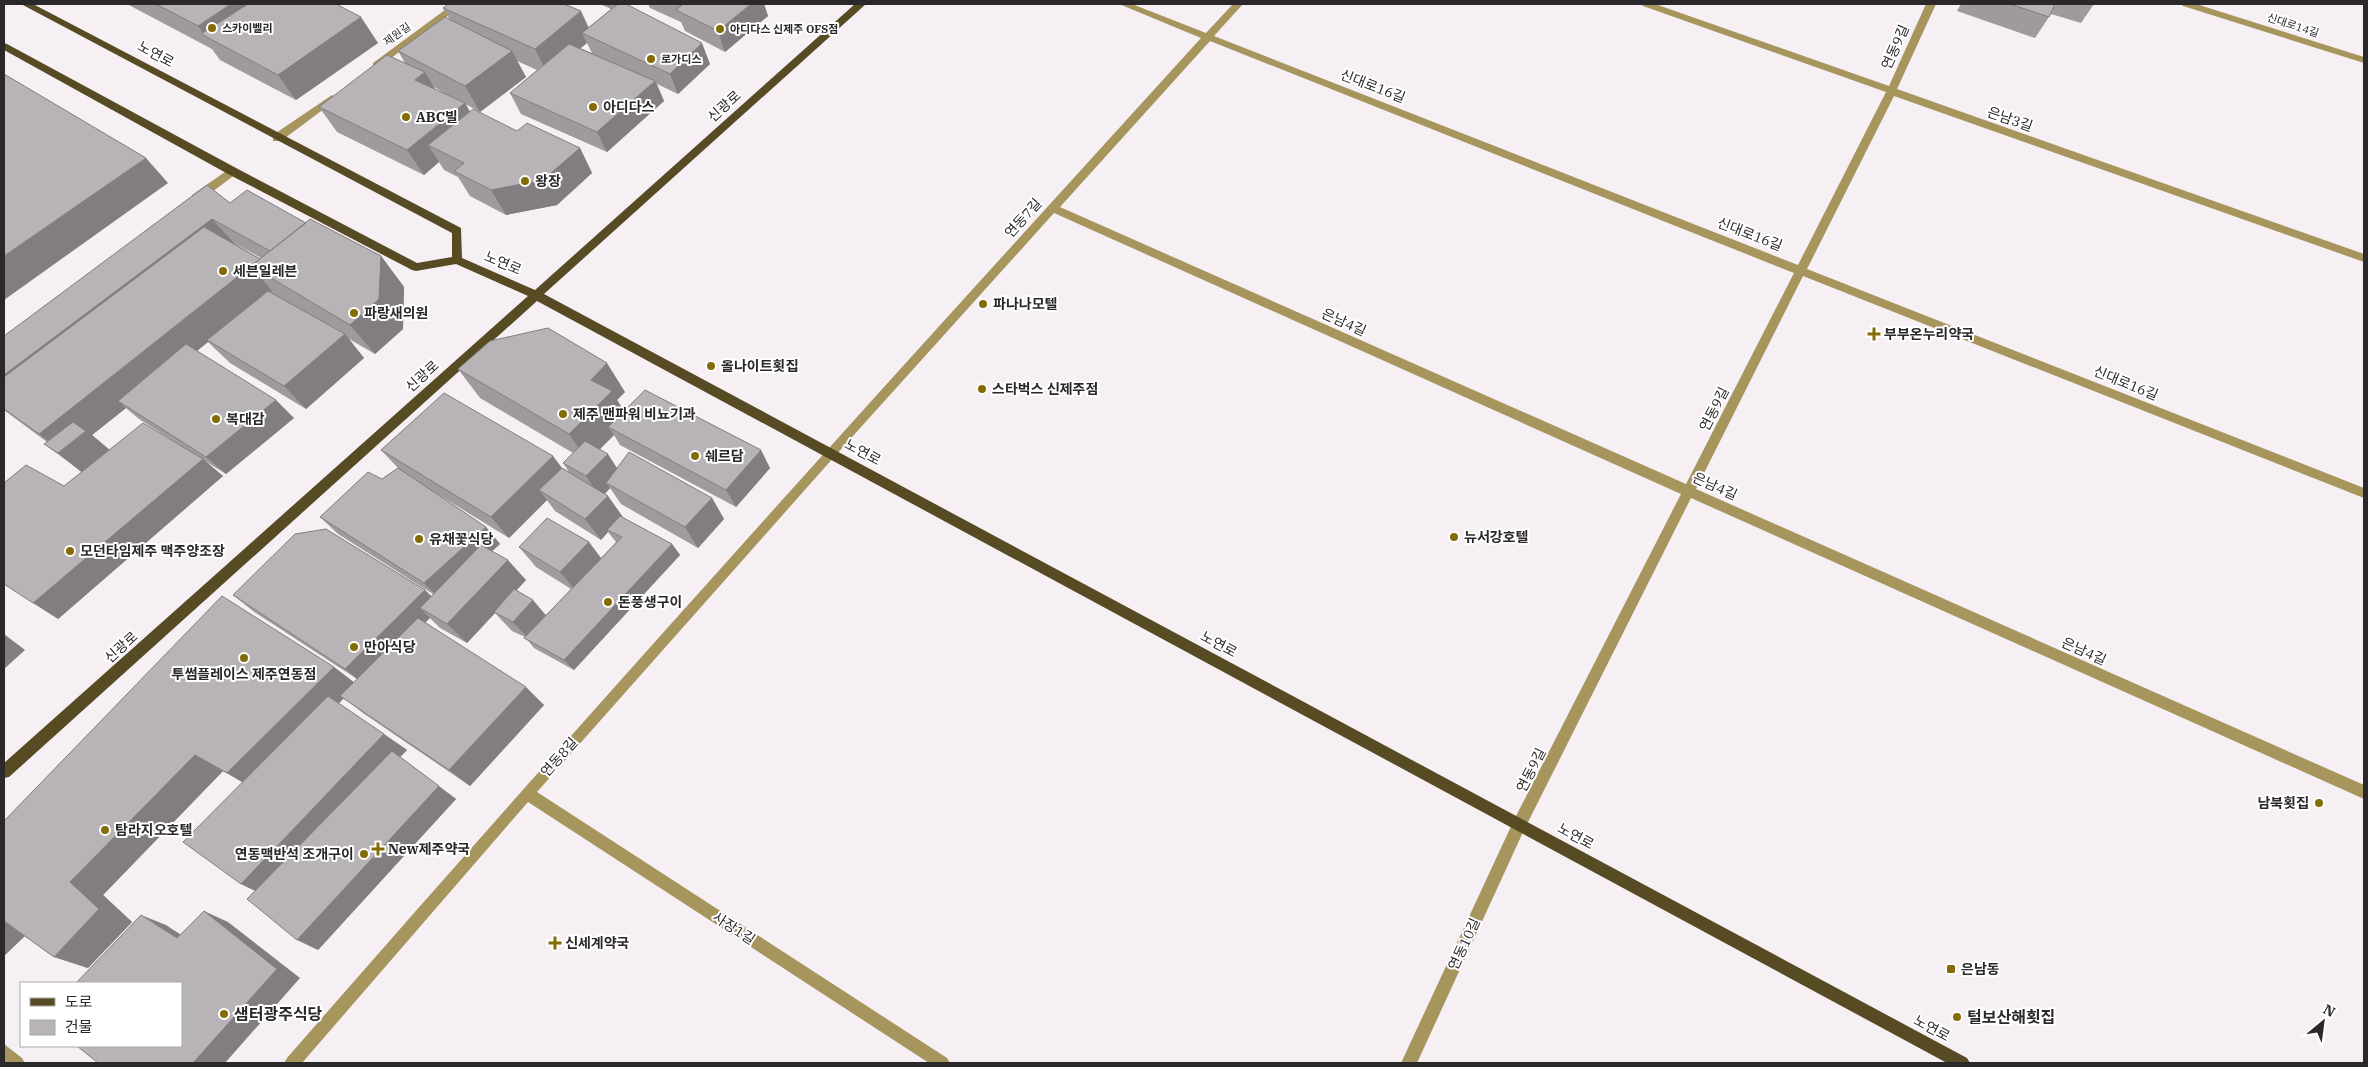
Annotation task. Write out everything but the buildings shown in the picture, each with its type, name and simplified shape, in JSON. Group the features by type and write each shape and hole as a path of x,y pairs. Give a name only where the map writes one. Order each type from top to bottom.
{"main road":[{"name":"노연로","path":"26,4 277,138 457,231 457,260 536,295 1962,1063"},
{"name":"신광로","path":"4,772 861,4"},
{"path":"4,46 232,171 416,267 457,260"}],"street":[{"name":"제원길","path":"364,74 459,4"},
{"name":"신대로16길","path":"1124,4 2364,493"},
{"name":"연동7길","path":"830,453 1238,4"},
{"name":"은남3길","path":"1646,4 2364,258"},
{"name":"연동9길","path":"1519,825 1891,92 1931,4"},
{"name":"신대로14길","path":"2186,4 2364,60"},
{"path":"277,138 340,91"},
{"path":"185,207 232,171"},
{"name":"은남4길","path":"1052,208 2364,792"},
{"name":"연동8길","path":"292,1063 527,793 830,453"},
{"name":"사장1길","path":"527,793 942,1063"},
{"name":"연동10길","path":"1409,1063 1519,825"},
{"path":"4,1052 17,1063"}],"place":[{"name":"스카이벨리","path":"212,28"},
{"name":"아디다스 신제주 OFS점","path":"720,29"},
{"name":"로가디스","path":"651,59"},
{"name":"아디다스","path":"593,107"},
{"name":"ABC빌","path":"406,117"},
{"name":"왕장","path":"525,181"},
{"name":"세븐일레븐","path":"223,271"},
{"name":"파나나모텔","path":"983,304"},
{"name":"파랑새의원","path":"354,313"},
{"name":"부부온누리약국","path":"1874,334"},
{"name":"올나이트횟집","path":"711,366"},
{"name":"스타벅스 신제주점","path":"982,389"},
{"name":"제주 맨파워 비뇨기과","path":"563,414"},
{"name":"복대감","path":"216,419"},
{"name":"쉐르담","path":"695,456"},
{"name":"뉴서강호텔","path":"1454,537"},
{"name":"유채꽃식당","path":"419,539"},
{"name":"모던타임제주 맥주양조장","path":"70,551"},
{"name":"돈풍생구이","path":"608,602"},
{"name":"만아식당","path":"354,647"},
{"name":"투썸플레이스 제주연동점","path":"244,658"},
{"name":"남북횟집","path":"2319,803"},
{"name":"탐라지오호텔","path":"105,830"},
{"name":"New제주약국","path":"378,849"},
{"name":"연동맥반석 조개구이","path":"364,854"},
{"name":"신세계약국","path":"555,943"},
{"name":"은남동","path":"1951,969"},
{"name":"샘터광주식당","path":"224,1014"},
{"name":"털보산해횟집","path":"1957,1017"}]}
